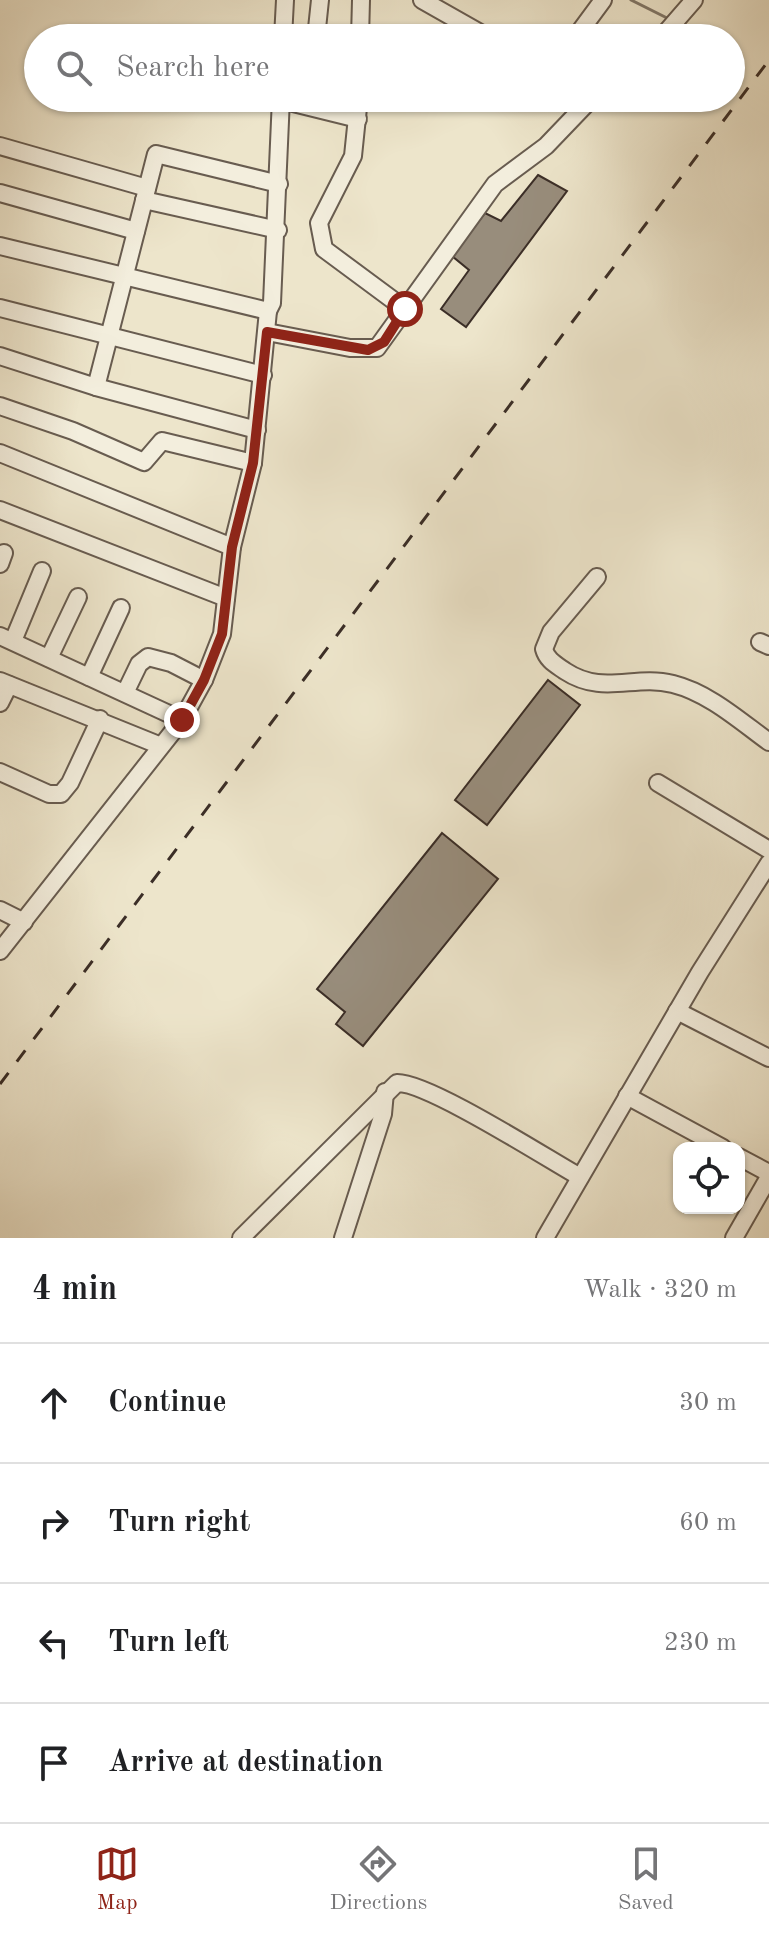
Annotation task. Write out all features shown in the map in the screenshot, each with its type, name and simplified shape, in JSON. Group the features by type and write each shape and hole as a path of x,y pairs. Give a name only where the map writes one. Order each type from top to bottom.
{"street":[{"path":"284,24 285,0"},
{"path":"317,24 320,0"},
{"path":"360,24 361,0"},
{"path":"422,0 464,24"},
{"path":"585,24 603,0"},
{"path":"673,24 694,0"},
{"path":"0,951 182,720 204,680 222,634 232,547 253,463 268,311 272,303 278,230 281,112"},
{"path":"338,112 358,119"},
{"path":"358,112 353,156 319,223 324,249 405,309"},
{"path":"267,332 368,350 384,342 495,184 546,146 577,112"},
{"path":"0,146 145,194 278,230"},
{"path":"96,387 156,154 279,184"},
{"path":"0,193 136,231"},
{"path":"0,246 268,311"},
{"path":"0,308 263,375"},
{"path":"0,356 96,387 257,430"},
{"path":"0,406 73,431 144,462 162,441 253,463"},
{"path":"0,453 232,547"},
{"path":"0,510 226,598"},
{"path":"42,571 7,639 182,720"},
{"path":"597,577 551,632 544,649 548,658 571,675 599,685 672,683 711,701 769,742"},
{"path":"49,658 78,597"},
{"path":"89,677 121,608"},
{"path":"125,693 139,664 148,657 160,658 204,680"},
{"path":"0,703 4,683 161,746"},
{"path":"0,772 49,794 61,794 70,783 100,719"},
{"path":"658,783 769,850"},
{"path":"545,1238 677,1011 769,863"},
{"path":"0,910 24,922"},
{"path":"677,1011 769,1058"},
{"path":"241,1238 385,1092 410,1085 580,1177"},
{"path":"343,1238 383,1114 385,1092"},
{"path":"627,1096 712,1142"},
{"path":"734,1238 769,1175 745,1161"}],"building":[{"path":"538,175 567,191 466,327 441,309 469,270 452,256 485,213 501,221"},
{"path":"548,680 580,705 487,825 455,800"},
{"path":"442,833 498,879 363,1046 336,1024 345,1012 317,989"}],"waterway":[{"path":"631,0 669,19"}],"railway":[{"path":"745,92 769,60"},
{"path":"0,1084 730,112"}],"route":[{"path":"182,720 204,680 222,634 232,547 253,463 267,332 368,350 384,342 405,309"}]}
